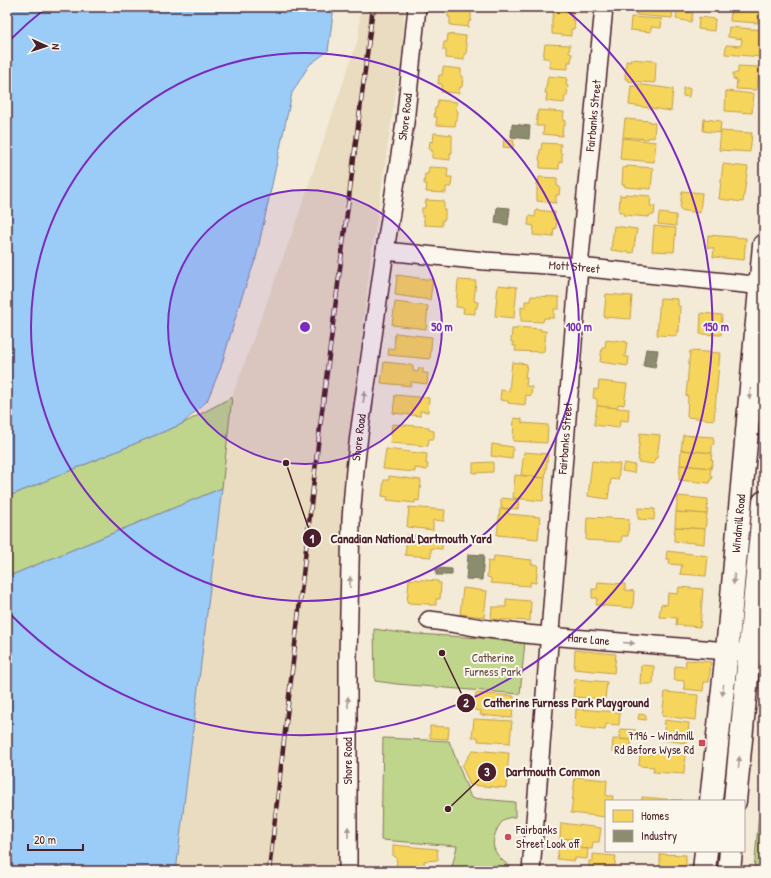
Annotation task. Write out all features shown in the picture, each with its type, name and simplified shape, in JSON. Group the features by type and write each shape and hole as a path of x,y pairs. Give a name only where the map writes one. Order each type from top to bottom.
{"main road":[{"name":"Windmill Road","path":"711,800 762,285 764,246"},
{"name":"Windmill Road","path":"735,800 764,502"},
{"path":"704,871 706,852"},
{"path":"729,871 731,852"}],"street":[{"name":"Shore Road","path":"348,871 348,666 351,519 359,434 405,123 417,7"},
{"name":"Fairbanks Street","path":"530,871 579,267 604,7"},
{"name":"Mott Street","path":"385,252 485,261 579,267 762,285"},
{"name":"Hare Lane","path":"429,620 526,635 750,654"}],"shaded area":[{"path":"360,7 404,7 403,44 371,257 350,438 344,735 339,871 176,871 232,397 296,222 359,36"}],"green space":[{"path":"232,397 222,488 7,577 7,497 182,424"},
{"name":"Catherine Furness Park","path":"374,629 402,633 525,641 520,694 375,681"},
{"path":"383,738 449,741 471,798 515,802 515,817 502,821 493,841 497,854 511,867 512,871 451,871 457,846 381,840"},
{"path":"764,756 764,871 754,871"}],"water":[{"path":"7,7 334,7 328,51 309,65 292,93 256,258 241,299 221,367 207,401 182,424 7,497"},
{"path":"222,488 176,871 7,871 7,577"}],"building: Homes":[{"path":"451,7 470,7 471,21 469,21 468,27 450,25 448,9 451,10"},
{"path":"636,7 673,7 672,18 636,15"},
{"path":"731,7 759,7 758,23 730,21"},
{"path":"554,10 573,12 572,20 575,20 574,29 571,29 571,36 552,34 552,17"},
{"path":"677,11 693,13 691,22 676,19"},
{"path":"631,17 662,19 661,28 651,27 651,32 630,30"},
{"path":"699,17 715,19 714,31 698,29"},
{"path":"729,27 764,30 762,57 725,54 726,45 741,46 742,39 728,37"},
{"path":"448,34 466,36 465,44 467,44 464,60 446,58 446,50 443,50 444,42 447,42"},
{"path":"545,44 570,45 569,53 572,54 571,62 568,62 568,69 550,68 549,58 543,58"},
{"path":"630,59 656,61 655,83 628,81 628,79 625,79 626,61 630,62"},
{"path":"738,66 759,67 757,90 736,89 737,80 733,79 733,73 738,73"},
{"path":"443,67 461,69 461,77 463,77 462,87 460,87 459,93 441,92 442,84 438,84 439,75 442,75"},
{"path":"548,76 567,78 567,96 565,96 564,103 546,101 547,93 545,93"},
{"path":"636,84 673,89 671,111 629,105 631,86 636,86"},
{"path":"683,88 690,88 689,97 683,96"},
{"path":"726,91 754,94 752,113 725,111"},
{"path":"438,100 457,102 456,110 458,111 455,126 436,125 437,117 434,117"},
{"path":"538,110 564,112 563,121 565,121 565,126 563,126 562,136 543,134 544,126 536,126"},
{"path":"625,119 650,121 655,123 654,138 623,137"},
{"path":"704,119 721,121 720,133 703,131"},
{"path":"721,131 752,133 750,152 719,150"},
{"path":"434,133 452,135 452,153 450,153 450,160 432,158 432,150 429,150 430,141 433,142"},
{"path":"622,138 656,142 654,162 620,159"},
{"path":"504,139 514,141 513,148 503,147"},
{"path":"542,143 561,144 560,153 562,153 562,162 559,162 559,169 540,168 539,160"},
{"path":"723,164 748,167 743,202 719,199"},
{"path":"627,166 653,168 651,189 625,187 625,185 622,185 623,167 627,168"},
{"path":"429,167 448,168 447,177 452,177 451,187 446,187 446,193 426,192 427,184 424,184 425,174 428,174"},
{"path":"539,177 557,178 557,186 560,187 559,195 556,195 556,203 537,201 537,183"},
{"path":"682,191 702,193 700,213 680,210"},
{"path":"625,194 651,196 650,206 655,206 654,215 649,215 649,217 623,215 623,212 619,212 620,195 625,196"},
{"path":"426,200 444,201 445,220 442,220 442,226 424,225 422,208 425,208"},
{"path":"536,210 555,212 554,220 557,220 553,237 533,235 534,226 528,225 529,216 535,217"},
{"path":"659,213 676,215 676,226 658,224"},
{"path":"614,226 637,229 633,253 611,250"},
{"path":"654,226 676,228 674,252 652,251"},
{"path":"708,235 746,238 744,260 713,257 714,248 707,248"},
{"path":"397,275 433,280 430,300 395,295"},
{"path":"458,280 476,281 474,301 478,302 477,308 475,308 475,314 463,313 464,308 456,307"},
{"path":"498,285 517,287 514,318 495,316"},
{"path":"606,294 632,296 630,319 604,317"},
{"path":"531,296 559,297 559,309 554,309 554,318 544,318 543,322 521,321 521,307 525,308 525,301 530,301"},
{"path":"660,298 678,299 678,306 680,306 679,332 677,331 677,336 657,335"},
{"path":"395,302 428,306 426,329 392,325"},
{"path":"701,313 722,315 721,335 700,334"},
{"path":"517,327 541,329 541,331 546,331 544,352 515,351 516,346 513,346 513,342 511,342 512,329 517,329"},
{"path":"395,333 432,337 430,359 388,355 389,348 394,349"},
{"path":"606,340 627,342 625,357 629,357 628,366 600,362 602,347 605,347"},
{"path":"690,351 720,353 714,420 687,417 688,396 686,396"},
{"path":"384,362 413,365 413,371 418,372 419,368 423,368 423,373 428,373 427,384 411,382 411,386 381,383"},
{"path":"512,362 527,364 525,378 527,378 526,386 532,387 531,396 526,395 525,405 508,403 508,401 500,400 501,390 509,391"},
{"path":"599,381 627,384 624,405 618,404 617,408 597,406 597,399 593,398 594,389 598,390"},
{"path":"395,395 429,398 428,412 420,411 420,416 393,413"},
{"path":"597,406 629,409 628,421 620,420 619,428 594,425"},
{"path":"514,418 522,419 522,423 548,425 547,443 513,441"},
{"path":"392,424 429,427 429,430 434,431 434,439 429,439 428,446 390,443"},
{"path":"640,433 660,435 657,458 655,458 654,464 638,462"},
{"path":"683,435 713,437 714,444 712,446 712,453 681,450"},
{"path":"492,444 513,447 512,459 491,456"},
{"path":"386,449 427,454 427,470 415,468 415,472 383,469"},
{"path":"681,450 712,453 711,459 713,461 711,468 680,465"},
{"path":"524,452 548,454 545,478 521,475"},
{"path":"592,461 620,464 618,480 611,479 608,499 588,496"},
{"path":"493,462 493,472 473,473 473,463"},
{"path":"624,463 635,465 634,473 622,471"},
{"path":"680,465 711,468 711,480 709,483 679,480"},
{"path":"515,475 545,478 543,501 513,498"},
{"path":"389,476 421,480 419,501 415,500 415,503 387,500 388,497 382,496 384,480 389,480"},
{"path":"678,496 708,499 707,514 676,512"},
{"path":"501,498 519,500 518,509 501,508"},
{"path":"409,507 445,510 444,521 433,520 433,530 407,527"},
{"path":"638,508 655,509 654,520 638,519"},
{"path":"500,509 508,509 508,514 540,517 538,539 497,535"},
{"path":"676,512 707,514 705,529 675,527"},
{"path":"587,517 629,519 628,536 622,536 621,542 586,540"},
{"path":"675,527 705,529 704,544 674,541"},
{"path":"407,535 443,538 442,549 431,548 431,557 405,555"},
{"path":"667,551 708,556 706,576 680,574 682,565 669,564 670,559 666,559"},
{"path":"494,556 532,560 531,564 538,565 536,583 530,582 530,586 491,583 491,578 487,577 488,561 493,562"},
{"path":"409,579 438,581 438,583 441,583 440,599 436,599 436,605 407,603"},
{"path":"598,582 625,584 625,590 634,591 633,608 596,605 597,598 592,598 592,589 597,589"},
{"path":"679,587 703,589 700,627 676,625 677,618 659,617 661,604 667,605 668,593 678,594"},
{"path":"463,588 487,591 484,617 460,614"},
{"path":"506,599 531,601 530,621 491,619 492,607 506,607"},
{"path":"575,650 616,654 614,673 574,669"},
{"path":"686,660 711,662 709,682 704,682 703,691 684,689 684,681 674,680 675,666 685,667"},
{"path":"641,665 654,666 653,684 640,684"},
{"path":"575,679 607,682 605,699 573,697"},
{"path":"665,692 698,695 696,720 662,716"},
{"path":"476,693 514,696 512,718 480,715 481,711 474,710"},
{"path":"576,709 620,712 619,725 606,724 605,730 575,727"},
{"path":"639,714 646,715 646,720 638,719"},
{"path":"474,719 512,721 510,743 478,741 478,737 472,737"},
{"path":"665,720 689,723 687,743 663,740"},
{"path":"430,726 449,727 448,739 430,738"},
{"path":"620,729 636,730 636,740 620,739"},
{"path":"613,739 631,740 631,752 612,751"},
{"path":"473,750 509,753 506,788 470,785 462,766"},
{"path":"640,754 685,754 684,774 653,772 654,767 639,766"},
{"path":"575,777 607,780 606,796 613,796 612,800 605,800 605,817 571,813"},
{"path":"642,797 675,800 642,800"},
{"path":"561,823 601,828 599,842 593,842 592,849 577,848 578,840 560,838"},
{"path":"560,838 578,840 577,848 588,849 587,859 575,858 575,861 557,859"},
{"path":"393,845 437,849 438,860 424,861 425,871 397,871 396,857 393,856"},
{"path":"593,854 616,856 614,871 593,871 593,869 589,868 589,861 593,861"},
{"path":"660,854 686,855 686,871 660,871"}],"building: Industry":[{"path":"512,124 530,126 529,139 511,137"},
{"path":"497,207 510,208 508,225 495,223"},
{"path":"646,349 658,350 655,368 643,366"},
{"path":"468,554 484,555 482,580 466,579"},
{"path":"436,568 452,569 452,575 436,575"}],"railway":[{"path":"269,871 320,427 373,7"}],"place":[{"name":"Canadian National Dartmouth Yard","path":"286,463"},
{"name":"Catherine Furness Park Playground","path":"442,653"},
{"name":"7196 - Windmill Rd Before Wyse Rd","path":"702,743"},
{"name":"Dartmouth Common","path":"448,809"},
{"name":"Fairbanks Street Look off","path":"508,837"}]}
